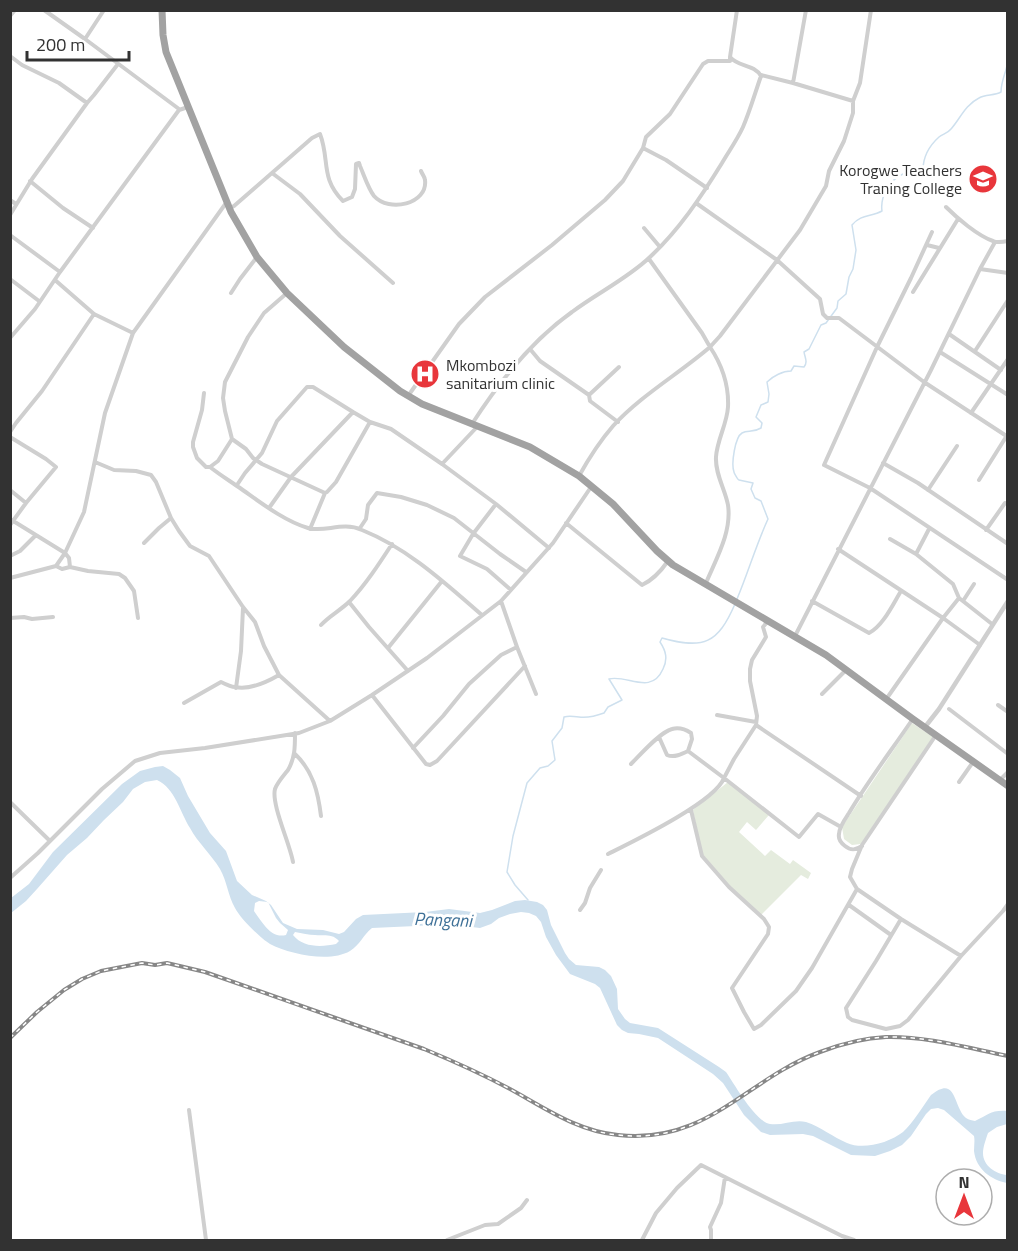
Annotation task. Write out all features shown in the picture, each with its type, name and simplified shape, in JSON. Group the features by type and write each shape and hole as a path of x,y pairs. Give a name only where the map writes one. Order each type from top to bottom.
{"highway":[{"path":"162,10 166,52 228,205 257,257 287,293 344,347 400,391 422,404 530,447 579,476 613,504 668,561 826,655 1008,786"}],"street":[{"path":"10,16 15,10"},
{"path":"44,10 179,110"},
{"path":"85,39 104,10"},
{"path":"408,396 459,324 485,297 552,245 623,182 643,148 646,137 670,114 703,64 708,61 730,61 737,10"},
{"path":"793,83 806,10"},
{"path":"579,476 593,453 618,422 642,400 694,361 720,336 800,230 826,186 829,171 844,141 853,113 853,101 860,83 871,10"},
{"path":"10,56 22,65 59,83 87,103"},
{"path":"730,57 736,62 754,68 761,76 853,101"},
{"path":"10,214 30,181 118,64"},
{"path":"442,464 474,425 480,411 544,334 571,312 649,259 660,247 707,188 742,129 761,76"},
{"path":"10,338 35,309 179,110 188,108"},
{"path":"10,578 56,566 65,553 84,512 105,413 133,333 228,205 234,206 312,138 320,135 327,176 344,201 352,197 355,189 356,164 359,163 374,195 382,202 391,205 402,205 422,194 425,180 421,171"},
{"path":"643,148 666,160 707,188"},
{"path":"272,173 300,194 340,236 393,283"},
{"path":"30,181 63,208 93,228"},
{"path":"10,200 16,204"},
{"path":"696,203 777,260 820,299 823,314 827,318 839,318 924,382 1007,437 979,480"},
{"path":"946,207 958,219 995,242 1008,241"},
{"path":"913,292 958,219"},
{"path":"644,228 660,247"},
{"path":"932,232 824,465 870,488 1008,580"},
{"path":"10,235 60,272"},
{"path":"794,636 995,242"},
{"path":"927,245 939,249"},
{"path":"231,293 257,257"},
{"path":"649,259 696,324 717,357 725,378 728,408 716,457 719,479 728,507 728,525 724,541 705,584"},
{"path":"980,269 1008,273"},
{"path":"10,279 39,301"},
{"path":"55,280 94,314 133,333"},
{"path":"287,293 264,313 248,337 225,382 223,398 225,411 232,439 256,460 325,493"},
{"path":"975,351 1008,300"},
{"path":"10,432 42,391 94,314"},
{"path":"949,334 1000,370"},
{"path":"530,349 540,361 589,395 591,401 618,422"},
{"path":"940,351 1008,395"},
{"path":"971,413 1008,359"},
{"path":"589,395 619,367"},
{"path":"237,485 262,453 277,421 307,387 313,387 370,422 391,429 496,504 549,548"},
{"path":"204,393 193,447 197,458 206,467 210,467 269,508 310,529 341,526 360,528 392,544 412,556 482,615"},
{"path":"269,508 291,477 353,412"},
{"path":"10,418 16,423"},
{"path":"310,529 325,493 336,482 370,422"},
{"path":"10,437 56,467 12,519 10,525"},
{"path":"210,467 218,461 232,439"},
{"path":"928,490 957,446"},
{"path":"94,462 114,470 136,471 151,475 171,518 190,546 209,556 255,622 279,675 330,721"},
{"path":"883,463 928,490 1008,544"},
{"path":"10,878 102,789 135,761 160,753 295,733 330,721 427,658 501,601 549,548 592,485"},
{"path":"10,490 26,503"},
{"path":"360,528 366,519 368,506 376,493 401,497 454,518 526,572"},
{"path":"986,530 1005,503"},
{"path":"496,504 460,556 487,569 510,590"},
{"path":"144,543 171,518"},
{"path":"12,519 65,553 69,558 70,567"},
{"path":"566,523 642,585 660,572 668,561"},
{"path":"916,554 930,529"},
{"path":"10,556 20,551 36,534"},
{"path":"890,539 916,554 953,584 961,600 992,624"},
{"path":"321,626 349,602 392,544"},
{"path":"838,549 980,645"},
{"path":"56,566 62,569 70,567 119,574 125,578 134,591 138,618"},
{"path":"388,648 442,581"},
{"path":"886,699 943,618 974,584"},
{"path":"812,601 869,633 882,621 901,591"},
{"path":"501,601 536,694"},
{"path":"925,727 1008,601"},
{"path":"349,602 408,670"},
{"path":"236,688 243,607"},
{"path":"10,618 53,617"},
{"path":"608,854 691,810 722,785 734,759 756,724 757,716 750,669 752,660 766,637 763,627 768,621"},
{"path":"413,748 469,684 501,655 517,648"},
{"path":"372,695 426,764 430,765 437,761 525,666"},
{"path":"822,694 846,670"},
{"path":"184,703 221,682 236,688 267,682 279,675"},
{"path":"998,705 1008,712"},
{"path":"949,709 1008,754"},
{"path":"717,715 756,724 861,796"},
{"path":"862,845 855,850 843,845 838,835 841,827 913,719"},
{"path":"631,764 650,744 670,729 685,729 691,733 692,739 688,751"},
{"path":"293,862 276,805 275,789 290,767 295,754 295,733"},
{"path":"936,735 862,845 850,878 857,890 961,956"},
{"path":"659,737 667,755 674,756 688,751"},
{"path":"688,751 799,837 818,814 841,827"},
{"path":"295,754 312,776 321,816"},
{"path":"959,782 973,762"},
{"path":"1000,781 1008,772"},
{"path":"10,802 50,841"},
{"path":"691,810 702,855 729,887 769,927 768,934 732,988 754,1029 796,991 812,968 857,890"},
{"path":"580,910 601,870"},
{"path":"901,919 846,1008 848,1017 852,1020 886,1029 900,1026 908,1020 1008,904"},
{"path":"849,905 891,936"},
{"path":"189,1110 206,1240"},
{"path":"642,1240 656,1213 701,1165 854,1240"},
{"path":"711,1240 710,1227 721,1203 725,1177"},
{"path":"447,1240 485,1225 498,1224 527,1200"}],"shaded area":[{"path":"912,723 933,737 861,844 852,845 844,839 842,827"},
{"path":"728,782 769,815 756,830 747,822 739,832 765,856 771,850 790,864 793,860 811,873 808,879 801,875 761,915 730,886 703,855 700,845 693,810"}],"water":[{"name":"Pangani","path":"163,766 180,778 210,833 226,851 237,881 252,895 267,902 255,903 254,911 271,932 281,936 286,935 288,930 276,918 268,903 283,923 297,929 323,930 339,934 363,915 449,909 480,913 515,901 537,902 547,910 551,925 569,959 576,965 599,967 611,976 617,989 618,1009 625,1019 630,1023 658,1028 726,1072 746,1102 764,1121 770,1124 806,1122 853,1145 876,1144 903,1132 931,1095 946,1088 953,1094 962,1113 968,1119 975,1121 993,1112 1007,1111 1007,1124 988,1133 984,1146 985,1162 990,1167 980,1167 978,1163 974,1151 974,1136 944,1110 938,1108 931,1109 926,1114 902,1145 875,1156 851,1155 813,1136 770,1135 761,1132 744,1115 723,1083 713,1074 658,1038 622,1030 617,1025 600,988 570,974 556,955 541,922 529,913 510,914 480,928 447,924 372,928 353,949 342,955 310,956 270,944 251,928 238,912 220,869 186,822 173,794 157,780 145,782 133,789 87,838 67,855 26,901 11,913 11,898 29,884 53,852 122,784 140,771","holes":["295,932 331,936 339,941 336,944 313,946 293,935"]},
{"path":"994,1170 1007,1175 1007,1183 995,1179"}],"waterway":[{"path":"737,599 768,519 761,501 755,498 751,489 753,483 739,480 734,473 733,457 737,440 742,433 761,428 762,423 756,417 761,405 768,402 767,382 778,374 791,371 794,366 804,367 806,362 804,352 809,349 821,325 826,323 837,308 838,301 846,294 856,250 852,225 863,217 882,211 882,200 894,180 903,174 923,170 925,156 930,148 939,137 950,130 970,104 982,97 1001,92 1008,60"},
{"path":"528,900 507,872 513,836 527,783 540,768 548,766 555,760 552,741 562,728 564,717 589,717 604,713 608,707 622,700 609,679 645,683 652,681 663,669 666,658 660,642 662,638 689,643 708,640 716,635 735,604"}],"railway":[{"path":"10,1038 37,1012 82,979 101,971 142,963 155,965 167,963 205,972 424,1049 489,1078 575,1124 618,1135 649,1135 677,1130 702,1120 794,1064 828,1049 861,1040 886,1037 917,1038 1008,1056"}],"place":[{"name":"Korogwe Teachers Traning College","path":"983,179"},
{"name":"Mkombozi sanitarium clinic","path":"425,374"}]}
